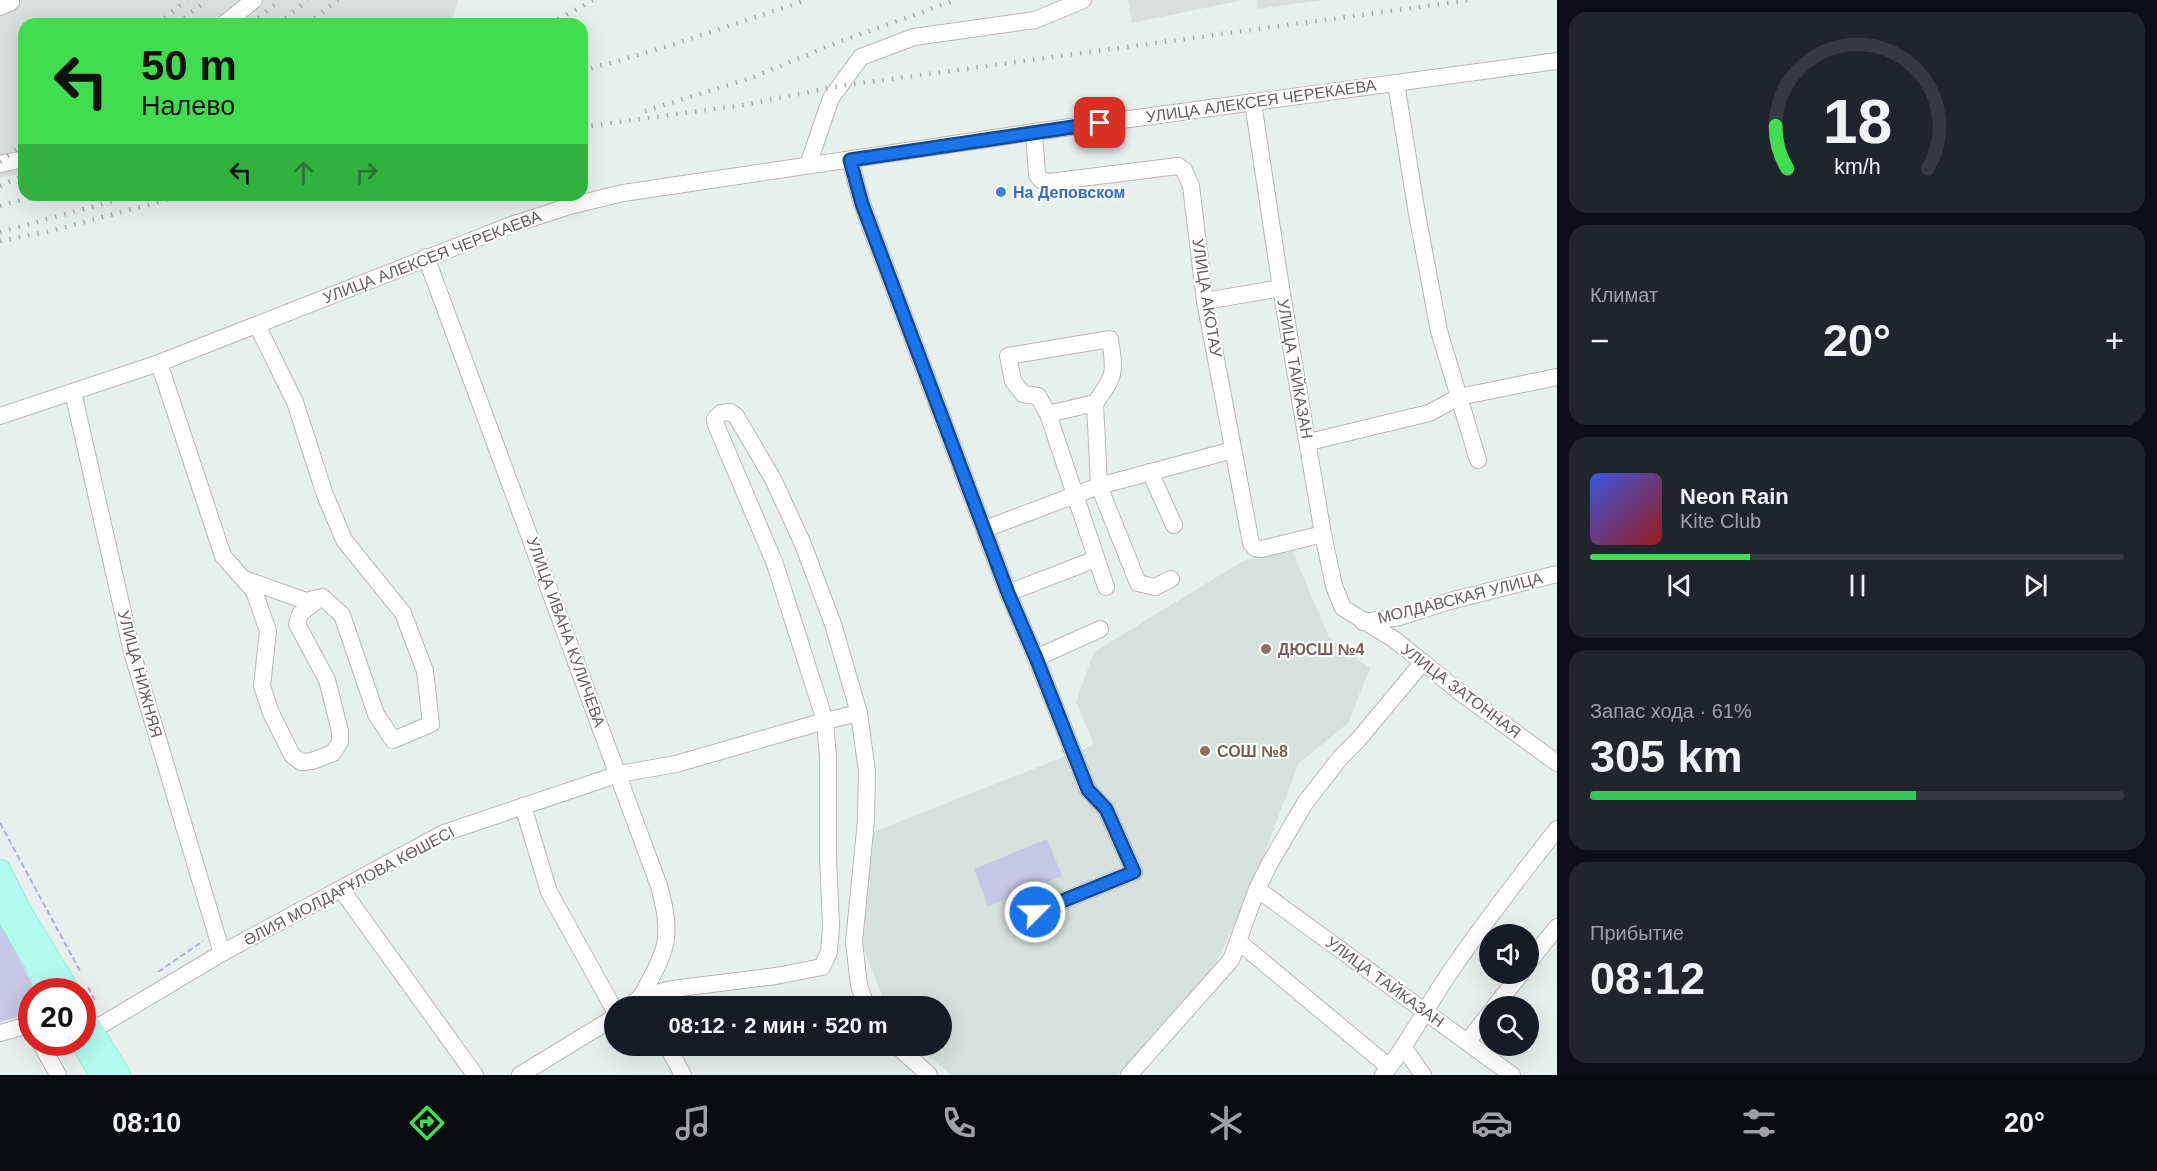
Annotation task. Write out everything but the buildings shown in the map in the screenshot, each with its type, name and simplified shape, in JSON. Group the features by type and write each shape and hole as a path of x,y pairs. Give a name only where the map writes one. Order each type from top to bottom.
{"main road":[{"path":"2,872 22,912 62,978"},
{"path":"0,903 43,978"},
{"path":"96,1034 120,1075"},
{"path":"96,1056 100,1075"}],"street":[{"path":"232,18 254,0"},
{"path":"808,165 831,98 861,57 914,37 1035,20 1083,0"},
{"name":"УЛИЦА АЛЕКСЕЯ ЧЕРЕКАЕВА","path":"0,416 159,363 514,224 570,206 623,193 1034,132 1557,61"},
{"path":"1396,83 1439,330 1478,460"},
{"name":"УЛИЦА ТАЙКАЗАН","path":"1253,103 1281,288 1334,586 1343,608 1363,622"},
{"name":"УЛИЦА АКОТАУ","path":"1034,132 1037,175 1041,180 1049,182 1178,166 1184,170 1191,186 1205,301 1251,543 1255,548 1262,549 1323,534"},
{"path":"0,164 18,160"},
{"path":"850,160 862,204 1008,593 1088,790 1106,809 1134,872 1035,912"},
{"name":"УЛИЦА ИВАНА КУЛИЧЕВА","path":"426,257 659,886 665,907 668,932 663,955 642,996"},
{"path":"1205,301 1281,288"},
{"path":"258,325 295,402 325,495 344,540 404,613 425,671 431,724 393,740 376,714 342,615 322,597"},
{"path":"1048,414 1095,403 1111,382 1114,372 1110,339 1008,356 1013,381 1023,394 1038,396 1048,414 1106,587"},
{"path":"159,363 223,556 254,591 268,631 262,686 271,713 292,755 301,762 312,761 333,753 340,742 340,731 327,680 297,624 300,614 322,597"},
{"path":"1309,442 1429,414 1459,397 1557,377"},
{"name":"УЛИЦА НИЖНЯЯ","path":"73,392 132,652 222,953"},
{"path":"1095,403 1100,486 1138,583 1155,587 1171,579"},
{"path":"656,996 672,989 776,976 822,967 829,952 831,926 828,758 825,721 775,564 716,425 716,419 721,413 730,412 736,416 773,479 802,542 833,624 859,713 867,771 867,820 854,942 863,996"},
{"path":"985,529 1100,486 1233,450"},
{"path":"1149,472 1174,525"},
{"path":"1008,593 1096,559"},
{"name":"МОЛДАВСКАЯ УЛИЦА","path":"1363,622 1400,617 1450,601 1557,574"},
{"path":"244,579 306,602 322,597"},
{"name":"УЛИЦА ЗАТОННАЯ","path":"1363,622 1395,640 1461,693 1557,763"},
{"path":"1036,658 1100,629"},
{"path":"1129,1075 1231,960 1257,889 1305,803 1340,758 1358,740 1423,662"},
{"name":"ӘЛИЯ МОЛДАҒҰЛОВА КӨШЕСІ","path":"96,1017 222,953 444,833 619,774 676,764 859,713"},
{"path":"523,806 549,892 607,996"},
{"path":"1239,942 1386,1071 1404,1048 1451,970 1557,829"},
{"path":"341,889 475,1075"},
{"name":"УЛИЦА ТАЙКАЗАН","path":"1257,889 1512,1075"},
{"path":"1539,949 1557,927"},
{"path":"1503,996 1513,984"},
{"path":"520,1075 604,1024"},
{"path":"1468,1041 1479,1027"},
{"path":"0,1033 18,1028"},
{"path":"1404,1048 1423,1075"},
{"path":"48,1056 58,1075"},
{"path":"672,1056 682,1075"},
{"path":"908,1056 929,1075"}],"path":[{"path":"0,823 69,978"},
{"path":"158,972 216,933"}],"shaded area":[{"path":"0,0 458,0 452,18 18,18 18,175 0,177"},
{"path":"1128,0 1243,0 1132,23"},
{"path":"1257,0 1324,0 1258,9"},
{"path":"1290,546 1329,637 1370,668 1348,723 1299,763 1247,899 1213,968 1118,1075 951,1075 929,1056 952,1056 952,996 882,996 863,947 873,832 1094,745 1076,702 1094,652 1243,561"},
{"path":"1047,839 1062,876 988,906 974,869"},
{"path":"0,923 29,978 18,978 18,1017 0,1022"}],"railway":[{"path":"164,18 187,0"},
{"path":"184,18 207,0"},
{"path":"258,18 280,0"},
{"path":"286,18 308,0"},
{"path":"315,18 338,0"},
{"path":"561,18 593,0"},
{"path":"588,69 675,44 807,0"},
{"path":"645,111 751,78 841,41 956,0"},
{"path":"588,126 743,105 840,86 1471,0"},
{"path":"0,162 18,148"},
{"path":"0,186 18,178"},
{"path":"0,206 18,201"},
{"path":"0,232 113,201"},
{"path":"0,241 52,231 162,201"}],"place":[{"name":"На Деповском","path":"1001,192"},
{"name":"ДЮСШ №4","path":"1266,649"},
{"name":"СОШ №8","path":"1205,751"}],"route":[{"path":"1035,912 1134,872 1106,809 1088,790 1008,593 862,204 850,160 1100,123"}]}
